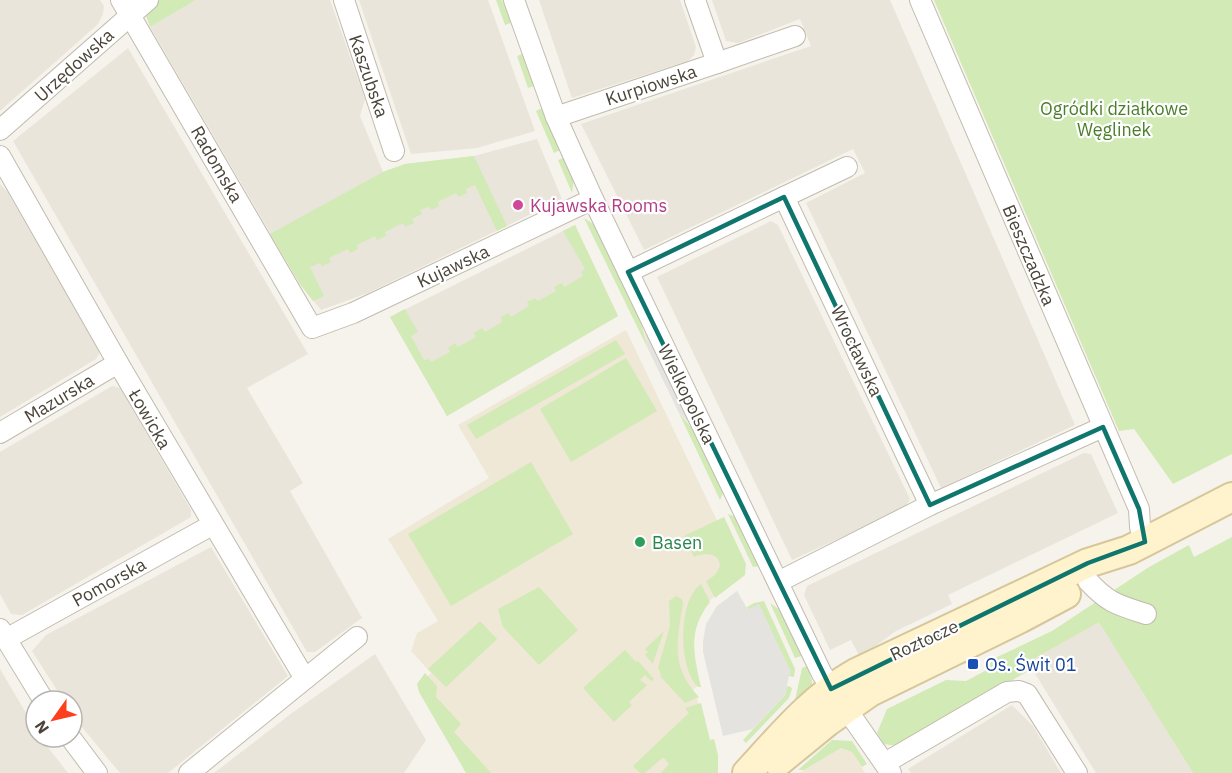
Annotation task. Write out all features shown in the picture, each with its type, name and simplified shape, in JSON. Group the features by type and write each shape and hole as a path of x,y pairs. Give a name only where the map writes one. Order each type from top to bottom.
{"street":[{"name":"Urzędowska","path":"0,130 126,8 147,0"},
{"name":"Kaszubska","path":"344,0 394,152"},
{"name":"Wielkopolska","path":"514,0 556,117 593,199 822,674 888,768"},
{"name":"Kurpiowska","path":"556,117 717,63 695,0"},
{"name":"Bieszczadzka","path":"920,0 1139,509 1140,527 1137,546"},
{"name":"Radomska","path":"126,8 312,328"},
{"path":"717,63 795,36"},
{"name":"Łowicka","path":"0,156 212,525 306,679"},
{"path":"628,273 847,166"},
{"name":"Wrocławska","path":"784,197 930,505"},
{"name":"Kujawska","path":"312,328 353,313 593,199"},
{"name":"Mazurska","path":"0,433 118,363"},
{"path":"778,582 930,505 1103,427"},
{"name":"Roztocze","path":"765,773 812,733 856,673 1088,563 1137,546 1232,497"},
{"path":"1139,509 1176,526"},
{"name":"Pomorska","path":"3,634 212,525"},
{"name":"Roztocze","path":"747,773 810,705 880,686 1019,620 1088,581 1137,546"},
{"path":"1088,581 1112,603 1146,614"},
{"path":"3,634 37,689"},
{"path":"189,773 357,637"},
{"path":"888,768 1007,692 1019,691 1027,694 1077,773"},
{"path":"79,749 97,773"}],"highlighted area":[{"path":"784,197 930,505 1103,427 1139,509 1145,542 1088,563 831,689 628,272"}],"shaded area":[{"path":"0,0 100,0 104,6 98,24 0,111"},
{"path":"196,0 330,0 365,99 360,116 383,172 405,164 474,156 537,139 562,199 368,293 321,310 300,284 150,27"},
{"path":"359,0 488,0 535,131 477,148 411,154"},
{"path":"539,0 680,0 696,47 694,55 688,61 572,98"},
{"path":"712,0 890,0 1075,425 941,488 806,203 865,173 853,149 644,250 581,124 811,46 800,19 738,43 726,41"},
{"path":"128,48 308,354 247,388 303,483 290,491 362,618 315,652 307,652 13,141"},
{"path":"0,184 7,191 100,352 96,359 0,417"},
{"path":"771,221 778,225 910,499 905,508 792,560 657,277"},
{"path":"575,225 618,316 447,416 390,317"},
{"path":"644,328 691,425 679,413 648,349"},
{"path":"626,330 743,575 720,591 703,607 696,620 691,648 697,686 692,691 697,697 708,754 687,773 473,773 419,686 431,673 411,651 417,633 438,621 388,539 489,478 458,425"},
{"path":"112,386 120,388 191,510 191,517 22,615 11,614 0,594 0,452"},
{"path":"1084,453 1091,454 1118,513 948,595 952,604 896,631 859,655 851,640 830,650 804,595 807,586"},
{"path":"211,547 288,676 168,773 120,773 84,730 84,689 56,689 32,651 46,635"},
{"path":"737,591 748,610 759,604 790,671 785,695 753,729 723,736 703,652 703,642 706,624 717,606"},
{"path":"1099,621 1193,773 1096,773 1028,662"},
{"path":"375,654 426,740 404,773 214,773 292,713"},
{"path":"0,669 24,710 24,749 49,749 68,773 0,773"},
{"path":"1012,705 1033,726 1061,773 911,773 908,769"},
{"path":"841,748 852,752 865,773 799,773"}],"green space":[{"path":"156,0 196,0 150,27 146,16"},
{"path":"496,0 502,0 511,23 505,25"},
{"name":"Ogródki działkowe Węglinek","path":"934,0 1232,0 1232,454 1173,484 1134,429 1119,431"},
{"path":"522,54 534,86 528,88 517,56"},
{"path":"542,108 560,150 554,153 536,111"},
{"path":"474,156 507,226 497,231 475,185 466,189 467,193 459,197 456,193 438,202 439,206 431,210 429,207 420,210 422,214 412,219 414,223 405,227 403,223 385,232 386,236 377,240 375,236 357,245 358,249 350,253 348,249 329,258 331,262 322,266 320,263 310,267 324,296 313,301 270,234 383,172 405,164"},
{"path":"563,158 574,180 572,193 558,160"},
{"path":"584,218 595,225 640,318 648,349"},
{"path":"575,225 618,316 447,416 390,317 405,309 418,332 411,336 424,360 429,359 431,362 450,352 448,348 455,343 458,347 476,337 474,333 482,328 485,332 502,322 501,317 508,313 511,317 529,306 527,302 535,298 538,301 556,291 554,287 562,283 564,287 583,276 581,272 585,269 563,231"},
{"path":"616,340 625,354 476,439 467,425"},
{"path":"626,358 657,411 571,462 540,409"},
{"path":"679,413 696,433 724,491 720,500"},
{"path":"531,462 573,534 451,606 408,534"},
{"path":"728,514 736,517 760,566 753,567"},
{"path":"724,517 746,564 745,575 715,598 706,581 718,571 719,560 710,554 694,557 684,536"},
{"path":"1232,537 1232,773 1193,773 1099,622 1028,662 1032,669 896,746 884,744 877,733 887,709 946,680 966,681 985,671 993,659 1052,631 1149,567 1189,545 1194,557"},
{"path":"701,584 710,602 695,633 696,664 701,687 698,687 687,665 683,634 688,604 693,592"},
{"path":"539,587 578,630 539,665 503,627 498,609"},
{"path":"676,596 682,599 683,603 678,642 680,664 683,675 699,697 685,703 660,676 658,668 670,626 669,601"},
{"path":"764,601 795,669 794,677 789,676 790,671 759,605 748,610 747,607 754,603"},
{"path":"770,603 780,610 802,656 795,658"},
{"path":"480,621 497,639 446,687 428,669"},
{"path":"664,631 653,664 645,655 648,652 645,649"},
{"path":"625,650 654,679 651,681 645,675 640,680 647,685 629,702 632,705 614,722 583,688"},
{"path":"807,666 812,687 794,705 802,668"},
{"path":"425,673 437,686 436,697 461,724 454,732 491,773 466,773 419,692 417,684"},
{"path":"787,686 792,689 789,698 746,743 743,740 785,695"},
{"path":"701,703 710,740 714,739 718,755 718,773 661,773 669,764 662,758 645,773 640,773 633,766 689,713 685,708"},
{"path":"832,740 852,741 867,764 862,767 852,752 841,748 804,770 798,770"}],"place":[{"name":"Kujawska Rooms","path":"518,205"},
{"name":"Basen","path":"640,542"},
{"name":"Os. Świt 01","path":"973,664"}]}
